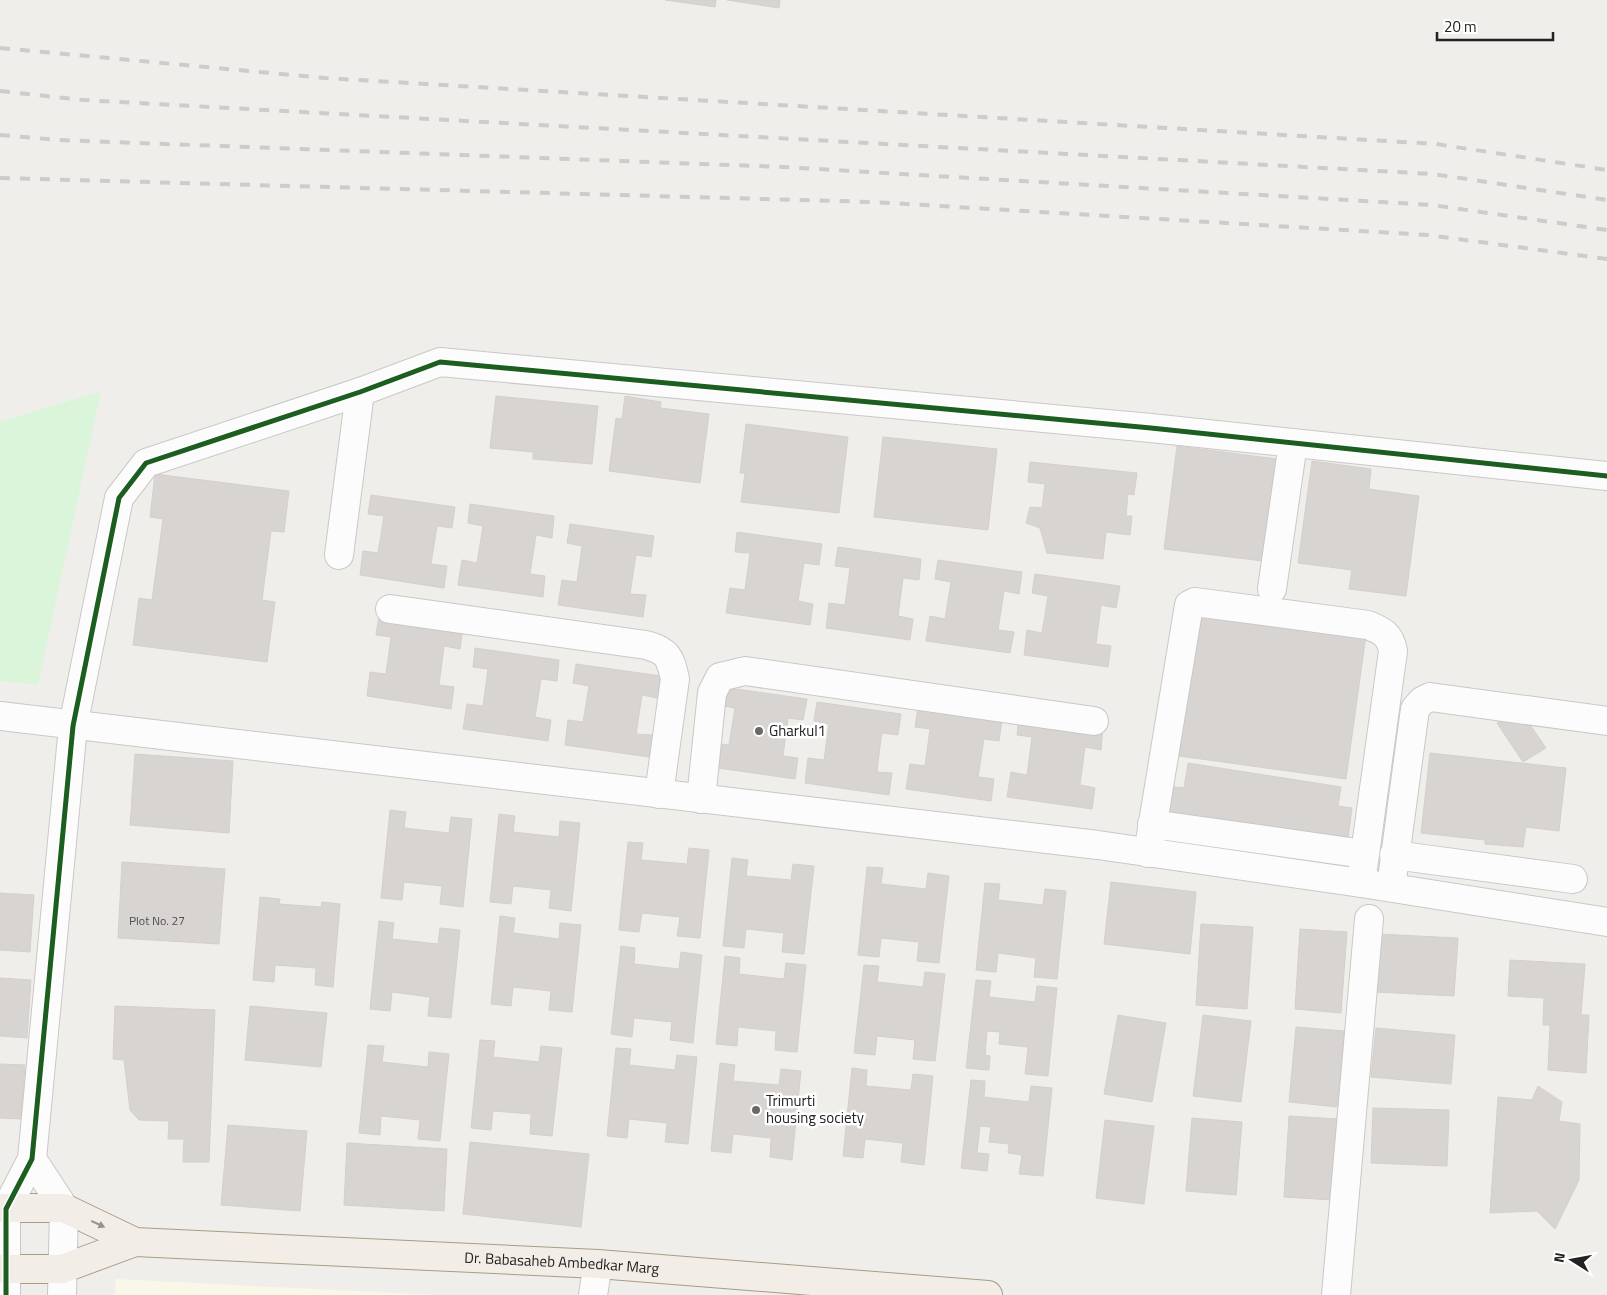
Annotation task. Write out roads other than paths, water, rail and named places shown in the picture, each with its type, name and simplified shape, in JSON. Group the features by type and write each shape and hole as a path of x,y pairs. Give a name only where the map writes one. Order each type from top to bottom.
{"main road":[{"name":"Dr. Babasaheb Ambedkar Marg","path":"3,1208 64,1208 135,1242 598,1264 988,1295"},
{"name":"Dr. Babasaheb Ambedkar Marg","path":"4,1278 62,1282 135,1242"}],"street":[{"path":"4,1278 3,1208 32,1159 73,726 119,498 146,463 360,392 440,362 1292,450 1367,450 1607,476"},
{"path":"339,554 360,392"},
{"path":"1272,589 1292,450"},
{"path":"1148,853 1188,605 1195,602 1368,625 1387,635 1391,640 1392,651 1361,882"},
{"path":"390,610 646,646 661,650 671,661 675,679 659,794"},
{"path":"701,799 712,693 720,678 744,671 1094,721"},
{"path":"1391,887 1415,709 1422,701 1430,697 1607,721"},
{"path":"0,716 1098,845 1361,882 1607,922"},
{"path":"1152,824 1364,854"},
{"path":"1394,855 1573,879"},
{"path":"1336,1295 1369,919"},
{"path":"32,1159 64,1208 62,1282"},
{"path":"593,1295 598,1264"}],"railway":[{"path":"0,48 325,78 1436,144 1607,170"},
{"path":"0,91 83,100 1433,174 1607,200"},
{"path":"0,135 59,140 783,167 1432,205 1607,230"},
{"path":"0,178 873,202 1428,235 1607,259"}],"place":[{"name":"Gharkul1","path":"759,731"},
{"name":"Trimurti housing society","path":"756,1110"}]}
